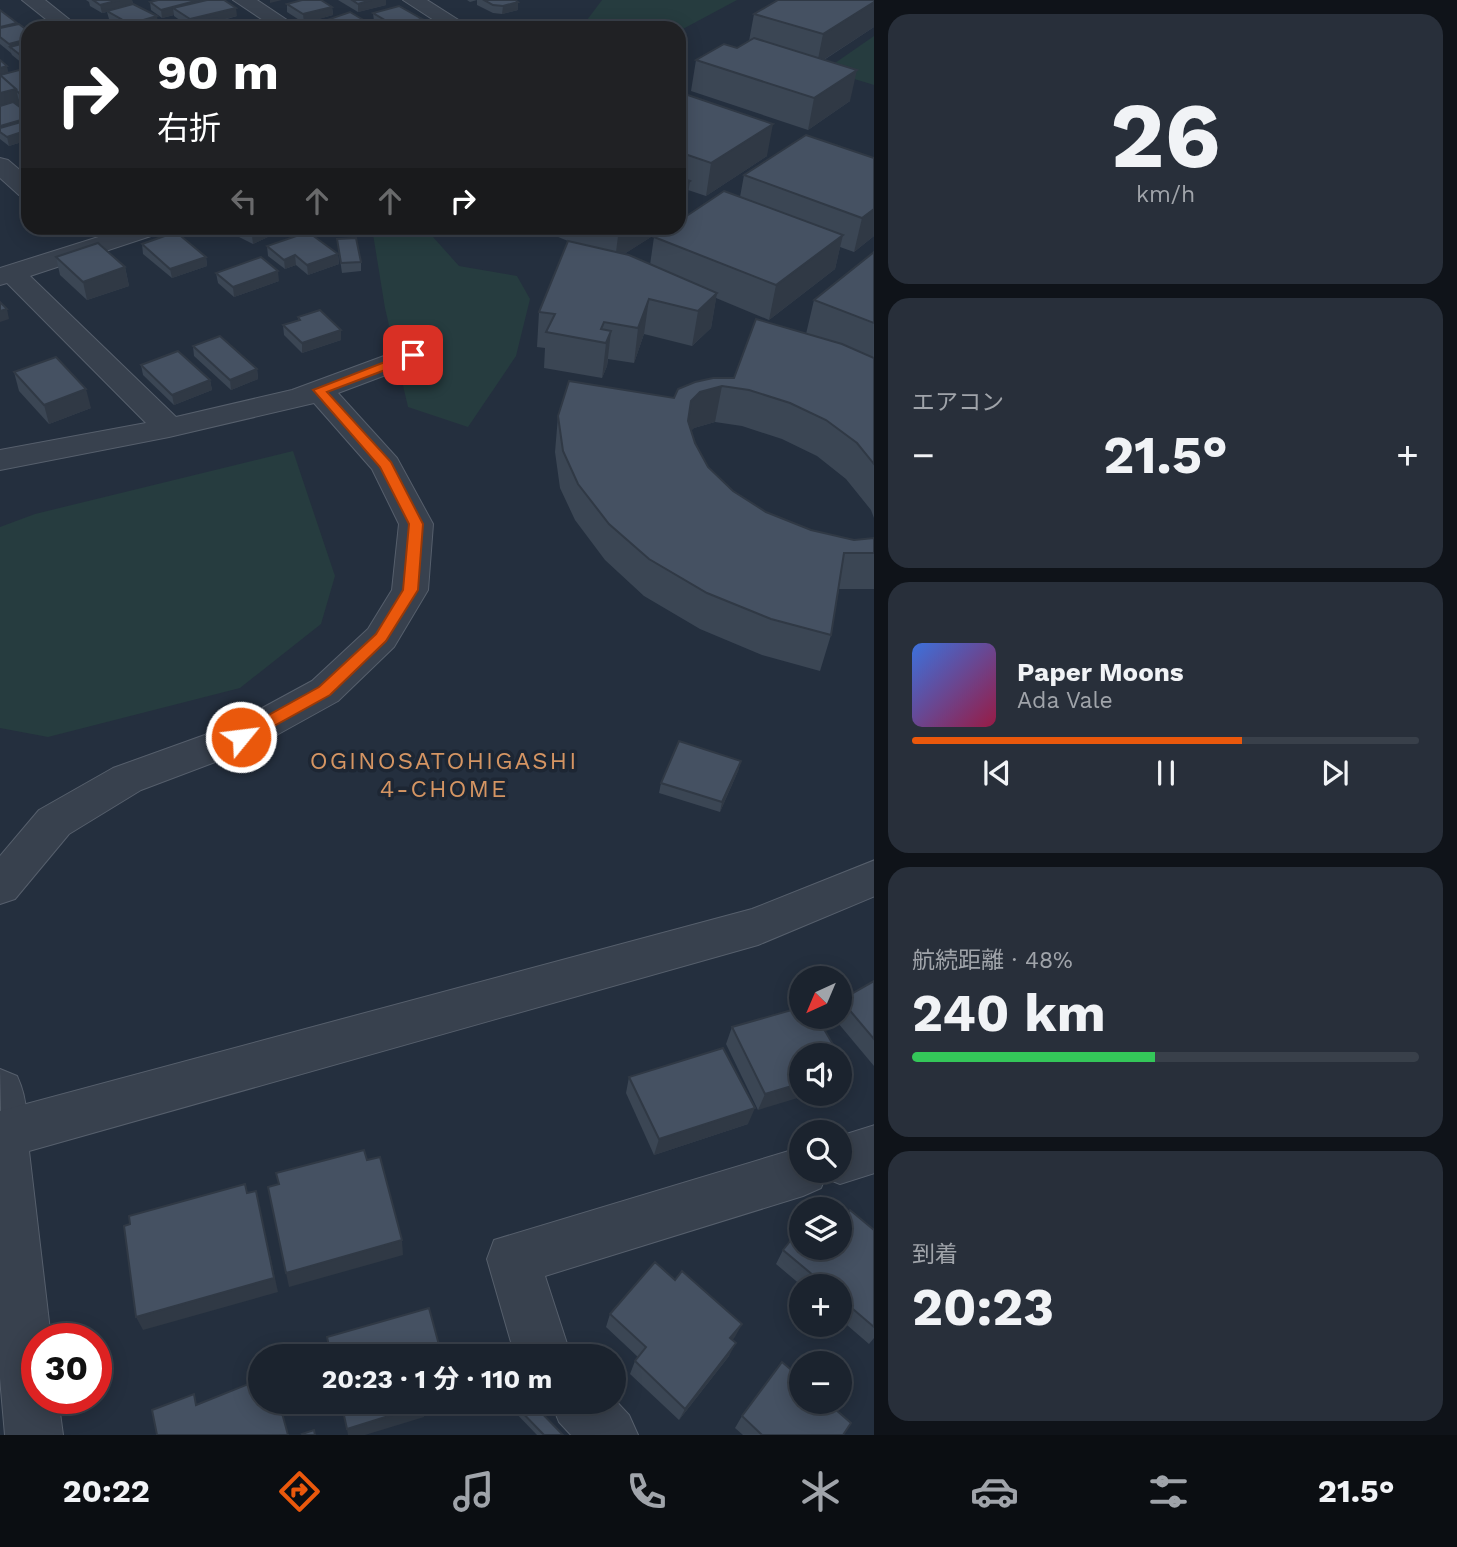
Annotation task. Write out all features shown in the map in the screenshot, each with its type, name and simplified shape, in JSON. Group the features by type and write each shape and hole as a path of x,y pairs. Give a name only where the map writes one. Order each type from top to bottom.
{"street":[{"path":"32,0 60,21"},
{"path":"243,0 278,21"},
{"path":"413,0 449,21"},
{"path":"6,158 21,180"},
{"path":"78,235 93,248"},
{"path":"131,235 6,275 169,428"},
{"path":"0,460 169,428 319,390 413,355"},
{"path":"0,886 54,822 127,779 241,737 325,691 381,638 410,590 416,524 386,465 319,390"},
{"path":"34,1435 1,1120 758,926 874,877"},
{"path":"852,1156 874,1149"},
{"path":"539,1344 513,1259 789,1175"},
{"path":"590,1414 609,1435"}],"green space":[{"path":"602,0 737,0 686,27 686,21 586,21"},
{"path":"874,36 874,85 825,70"},
{"path":"373,235 431,235 459,266 517,276 530,299 516,356 468,427 408,407 385,308"},
{"path":"293,451 335,576 321,624 240,688 48,737 0,728 0,527 35,514"}],"building":[{"path":"93,0 119,0 100,5"},
{"path":"199,0 161,10 150,2"},
{"path":"207,0 224,0 236,8 190,19 173,8"},
{"path":"302,0 321,0 332,7 303,14 287,4"},
{"path":"352,0 371,0 358,4"},
{"path":"484,0 515,0 518,2 503,6"},
{"path":"778,0 874,2 823,34 754,14"},
{"path":"133,4 157,16 140,21 125,21 107,11"},
{"path":"399,6 422,19 387,21 373,13"},
{"path":"0,10 17,23 0,27"},
{"path":"350,12 365,21 324,21"},
{"path":"19,24 21,41 9,44 0,37 0,28"},
{"path":"754,38 857,70 814,98 696,60 724,44 737,48"},
{"path":"21,44 21,56 10,47"},
{"path":"21,72 21,95 0,75"},
{"path":"0,75 16,89 0,93"},
{"path":"686,94 773,124 711,163 686,154"},
{"path":"13,102 21,108 21,120 0,126 0,106"},
{"path":"21,122 21,132 7,137 0,132 0,128"},
{"path":"806,135 874,158 874,209 862,218 744,175"},
{"path":"724,191 843,235 776,285 654,237 686,235 686,216"},
{"path":"168,235 180,235 206,257 170,269 142,244"},
{"path":"299,235 312,235 338,254 307,265 295,255 284,260 267,246"},
{"path":"356,238 361,262 341,263 337,239"},
{"path":"568,241 629,255 717,293 698,311 649,299 638,328 604,322 601,329 611,331 606,343 546,332 555,314 539,312"},
{"path":"98,243 125,267 83,282 56,257"},
{"path":"874,252 874,323 814,300"},
{"path":"261,257 278,271 233,287 216,273"},
{"path":"0,302 7,309 0,311"},
{"path":"320,310 341,330 302,343 283,325 300,320 298,317"},
{"path":"756,319 842,344 874,358 874,464 857,443 826,420 790,403 749,390 722,386 700,392 691,401 688,421 695,443 708,467 733,491 766,512 811,530 854,540 874,538 874,553 844,553 831,635 771,619 707,593 649,559 609,524 578,484 563,451 558,416 569,381 674,398 678,389 695,382 713,378 734,378"},
{"path":"220,336 257,369 230,380 193,346"},
{"path":"178,351 210,380 172,395 141,365"},
{"path":"56,357 86,389 44,405 14,372"},
{"path":"679,741 741,761 722,802 661,783"},
{"path":"874,981 874,1039 852,1013 852,994"},
{"path":"789,1011 789,1029 824,1029 832,1043 789,1043 789,1087 765,1094 732,1027"},
{"path":"723,1048 755,1108 659,1139 629,1077"},
{"path":"364,1150 367,1160 380,1157 402,1240 286,1273 268,1187 279,1184 276,1173"},
{"path":"245,1184 247,1193 256,1191 274,1278 136,1317 124,1226 130,1224 129,1216"},
{"path":"852,1212 874,1230 874,1327 852,1308 852,1274 812,1274 795,1260 852,1260"},
{"path":"789,1242 789,1255 783,1250"},
{"path":"655,1262 675,1280 682,1271 742,1324 730,1338 736,1343 685,1409 635,1361 646,1347 610,1314"},
{"path":"429,1308 439,1344 328,1344 327,1337"},
{"path":"782,1362 789,1368 789,1414 841,1414 851,1423 843,1435 762,1435 742,1416"},
{"path":"248,1384 248,1414 282,1414 288,1435 157,1435 152,1410 194,1394 196,1405"},
{"path":"344,1414 395,1414 347,1429"},
{"path":"524,1414 543,1414 563,1435 544,1435"},
{"path":"314,1430 315,1435 302,1434"}],"district":[{"name":"OGINOSATOHIGASHI 4-CHOME","path":"444,775"}],"route":[{"path":"241,737 325,691 381,638 410,590 416,524 386,465 319,390 413,355"}]}
